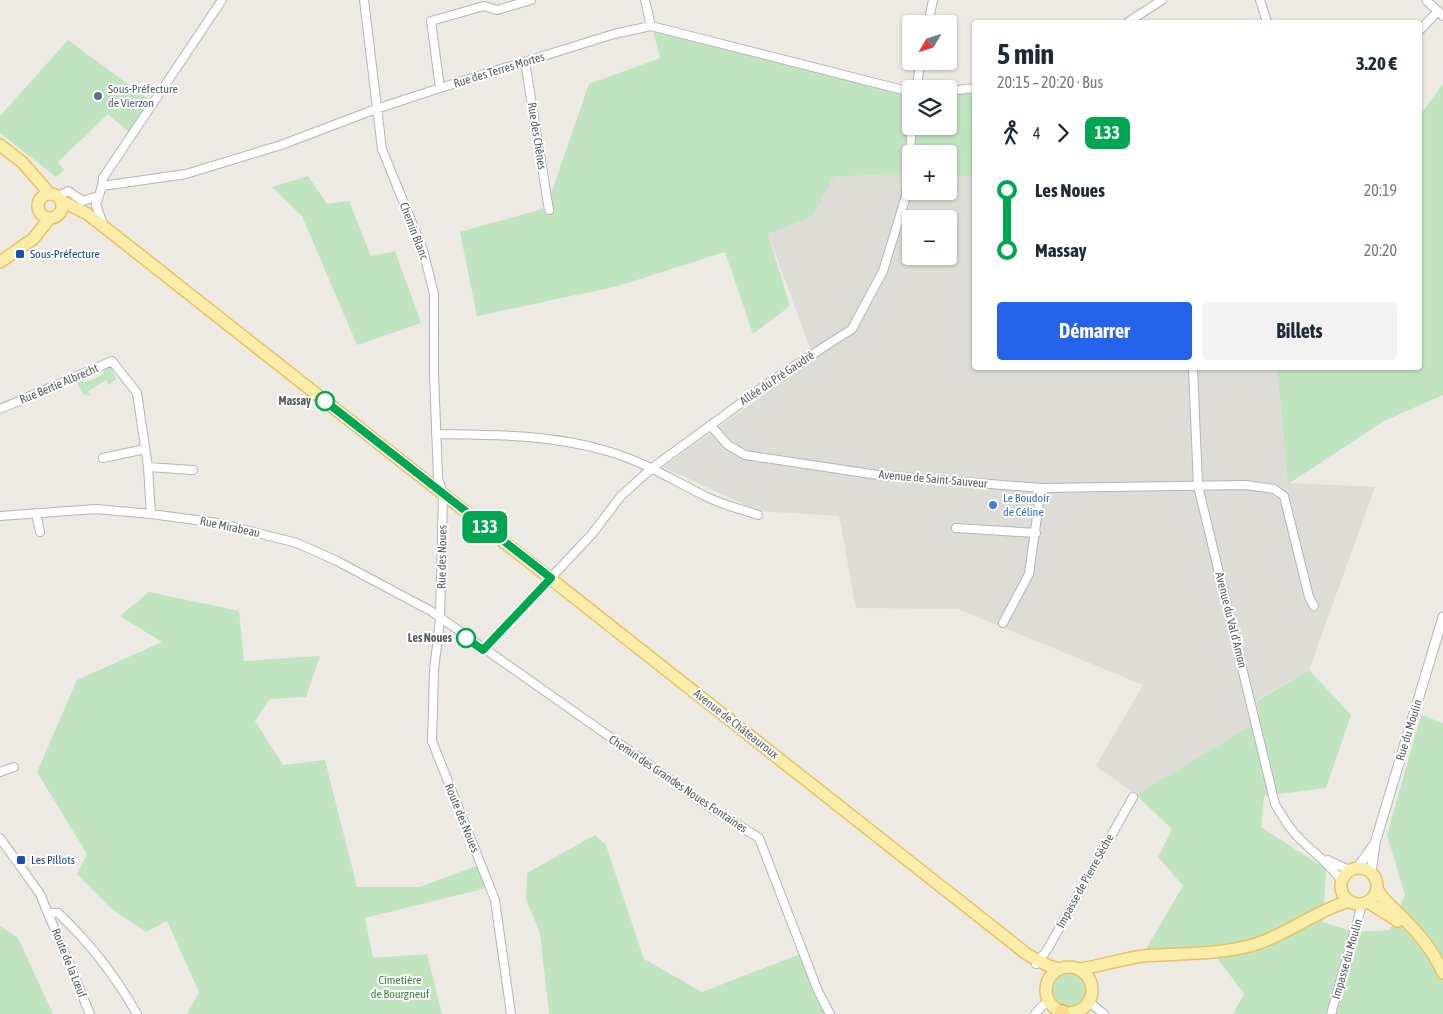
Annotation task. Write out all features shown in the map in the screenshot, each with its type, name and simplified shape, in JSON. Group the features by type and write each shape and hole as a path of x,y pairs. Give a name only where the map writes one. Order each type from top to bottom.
{"main road":[{"path":"0,144 28,169 52,197 50,215 38,234 0,262"},
{"path":"52,197 38,207 50,215 85,212"},
{"name":"Avenue de Châteauroux","path":"52,197 85,212 1028,954 1037,962 1047,984"},
{"path":"1302,924 1332,902 1341,885 1354,869 1371,873 1376,880 1377,889 1422,938 1434,955 1443,973"},
{"path":"1341,885 1359,902 1422,938"},
{"path":"1080,969 1143,956 1227,951 1277,938 1337,905 1359,902 1377,889"},
{"path":"1092,984 1087,975 1080,969 1070,966 1059,969 1051,975 1047,984 1046,994 1062,1013 1072,1013 1081,1010 1089,1002 1096,974 1117,961"},
{"path":"1037,962 1059,969"}],"street":[{"path":"103,226 96,206 103,178 222,0"},
{"name":"Chemin Blanc","path":"364,0 382,149 423,250 434,294 436,434 438,478 443,494"},
{"path":"440,88 431,21 484,6 498,10 531,0"},
{"path":"645,0 651,26"},
{"path":"930,15 933,0"},
{"path":"1131,20 1162,0"},
{"path":"1260,0 1266,20"},
{"path":"1422,28 1440,14 1426,0"},
{"name":"Rue des Terres Mortes","path":"102,186 186,174 281,145 376,108 614,34 651,26 902,90"},
{"name":"Rue des Chênes","path":"524,62 549,210"},
{"path":"957,90 972,88"},
{"name":"Allée du Pré Gaudré","path":"483,650 592,534 621,496 652,468 774,379 852,330 883,271 903,206 911,135"},
{"path":"52,197 68,191 83,201 98,196"},
{"path":"85,212 96,206"},
{"name":"Rue Bertie Albrecht","path":"0,409 112,361 137,393 148,467 151,514"},
{"name":"Avenue du Val d’Arnon","path":"1193,370 1198,486 1276,804 1286,822 1300,839 1319,854 1354,869"},
{"name":"Avenue de Saint-Sauveur","path":"710,424 728,445 745,456 878,475 1041,488 1246,485 1274,490 1284,496 1309,597 1314,606"},
{"path":"436,434 526,435 553,438 607,451 652,468 710,498 758,515"},
{"path":"103,458 145,449"},
{"path":"148,467 193,470"},
{"path":"1003,623 1029,574 1041,488"},
{"name":"Rue des Noues","path":"440,620 443,494"},
{"name":"Rue Mirabeau","path":"0,516 96,509 218,523 297,543 337,561 430,611 440,620"},
{"path":"36,513 40,532"},
{"path":"956,528 1036,533"},
{"name":"Rue du Moulin","path":"1371,873 1375,843 1443,617"},
{"name":"Chemin des Grandes Noues Fontaines","path":"440,620 711,808 759,838 818,991 830,1014"},
{"name":"Route des Noues","path":"440,620 434,670 432,741 495,900 511,1014"},
{"path":"0,772 14,767"},
{"name":"Impasse de Pierre Sèche","path":"1037,962 1047,950 1133,797"},
{"name":"Route de la Lœuf","path":"0,838 40,894 90,1014"},
{"name":"Rue du Moulin","path":"1354,869 1375,843"},
{"name":"Avenue du Val d’Arnon","path":"1319,854 1341,885"},
{"name":"Impasse du Moulin","path":"1331,1014 1360,912 1359,902"},
{"path":"48,912 58,912 87,941 121,986 137,1014"},
{"path":"1035,1014 1050,1001"},
{"path":"1089,1002 1104,1014"}],"shaded area":[{"path":"902,173 902,200 957,200 957,176 972,177 972,370 1277,370 1288,483 1375,487 1309,670 1257,700 1260,720 1136,795 1096,766 1143,685 958,609 856,608 839,516 758,511 663,467 814,359 768,234 813,216 834,175"}],"green space":[{"path":"652,26 896,92 902,92 902,135 957,135 957,91 972,88 972,177 957,176 957,145 902,145 902,174 834,176 813,216 768,234 790,306 753,334 725,252 618,286 477,316 460,232 546,208 589,84 660,58"},
{"path":"68,40 152,102 131,134 108,114 58,162 64,170 56,177 0,133 0,116"},
{"path":"1443,84 1443,395 1384,421 1288,484 1277,370 1422,370 1422,112"},
{"path":"308,176 327,204 349,201 371,256 395,251 421,323 357,345 302,216 272,187"},
{"path":"111,367 116,379 109,385 106,380 88,391 91,396 83,394 76,380 81,377 84,383 104,374 102,368"},
{"name":"Cimetière de Bourgneuf","path":"149,592 239,611 244,661 320,656 306,697 270,699 255,721 283,765 325,760 357,887 419,887 477,866 486,888 365,918 373,958 427,954 442,1014 187,1014 199,992 167,921 146,932 113,910 77,874 87,854 37,772 77,680 162,642 120,616"},
{"path":"1309,670 1351,715 1326,788 1264,796 1261,827 1326,869 1323,922 1354,932 1390,930 1405,895 1387,835 1421,715 1443,723 1443,1014 1233,1014 1244,994 1209,947 1146,949 1183,886 1158,857 1172,829 1136,795 1260,720 1257,701"},
{"path":"595,835 606,845 644,959 702,992 803,953 835,1014 549,1014 540,933 526,899 527,873"},
{"path":"0,926 18,938 53,1014 0,1014"},
{"path":"1069,973 1076,974 1081,978 1085,983 1085,997 1081,1002 1076,1006 1069,1007 1062,1006 1057,1002 1053,997 1052,990 1053,983 1057,978 1062,974"}],"bus line":[{"name":"133","path":"325,401 551,578 483,650 466,638"}],"place":[{"name":"Sous-Préfecture de Vierzon","path":"98,96"},
{"name":"Sous-Préfecture","path":"20,254"},
{"name":"Massay","path":"325,401"},
{"name":"Le Boudoir de Céline","path":"993,505"},
{"name":"Les Noues","path":"466,638"},
{"name":"Les Pillots","path":"21,860"}]}
